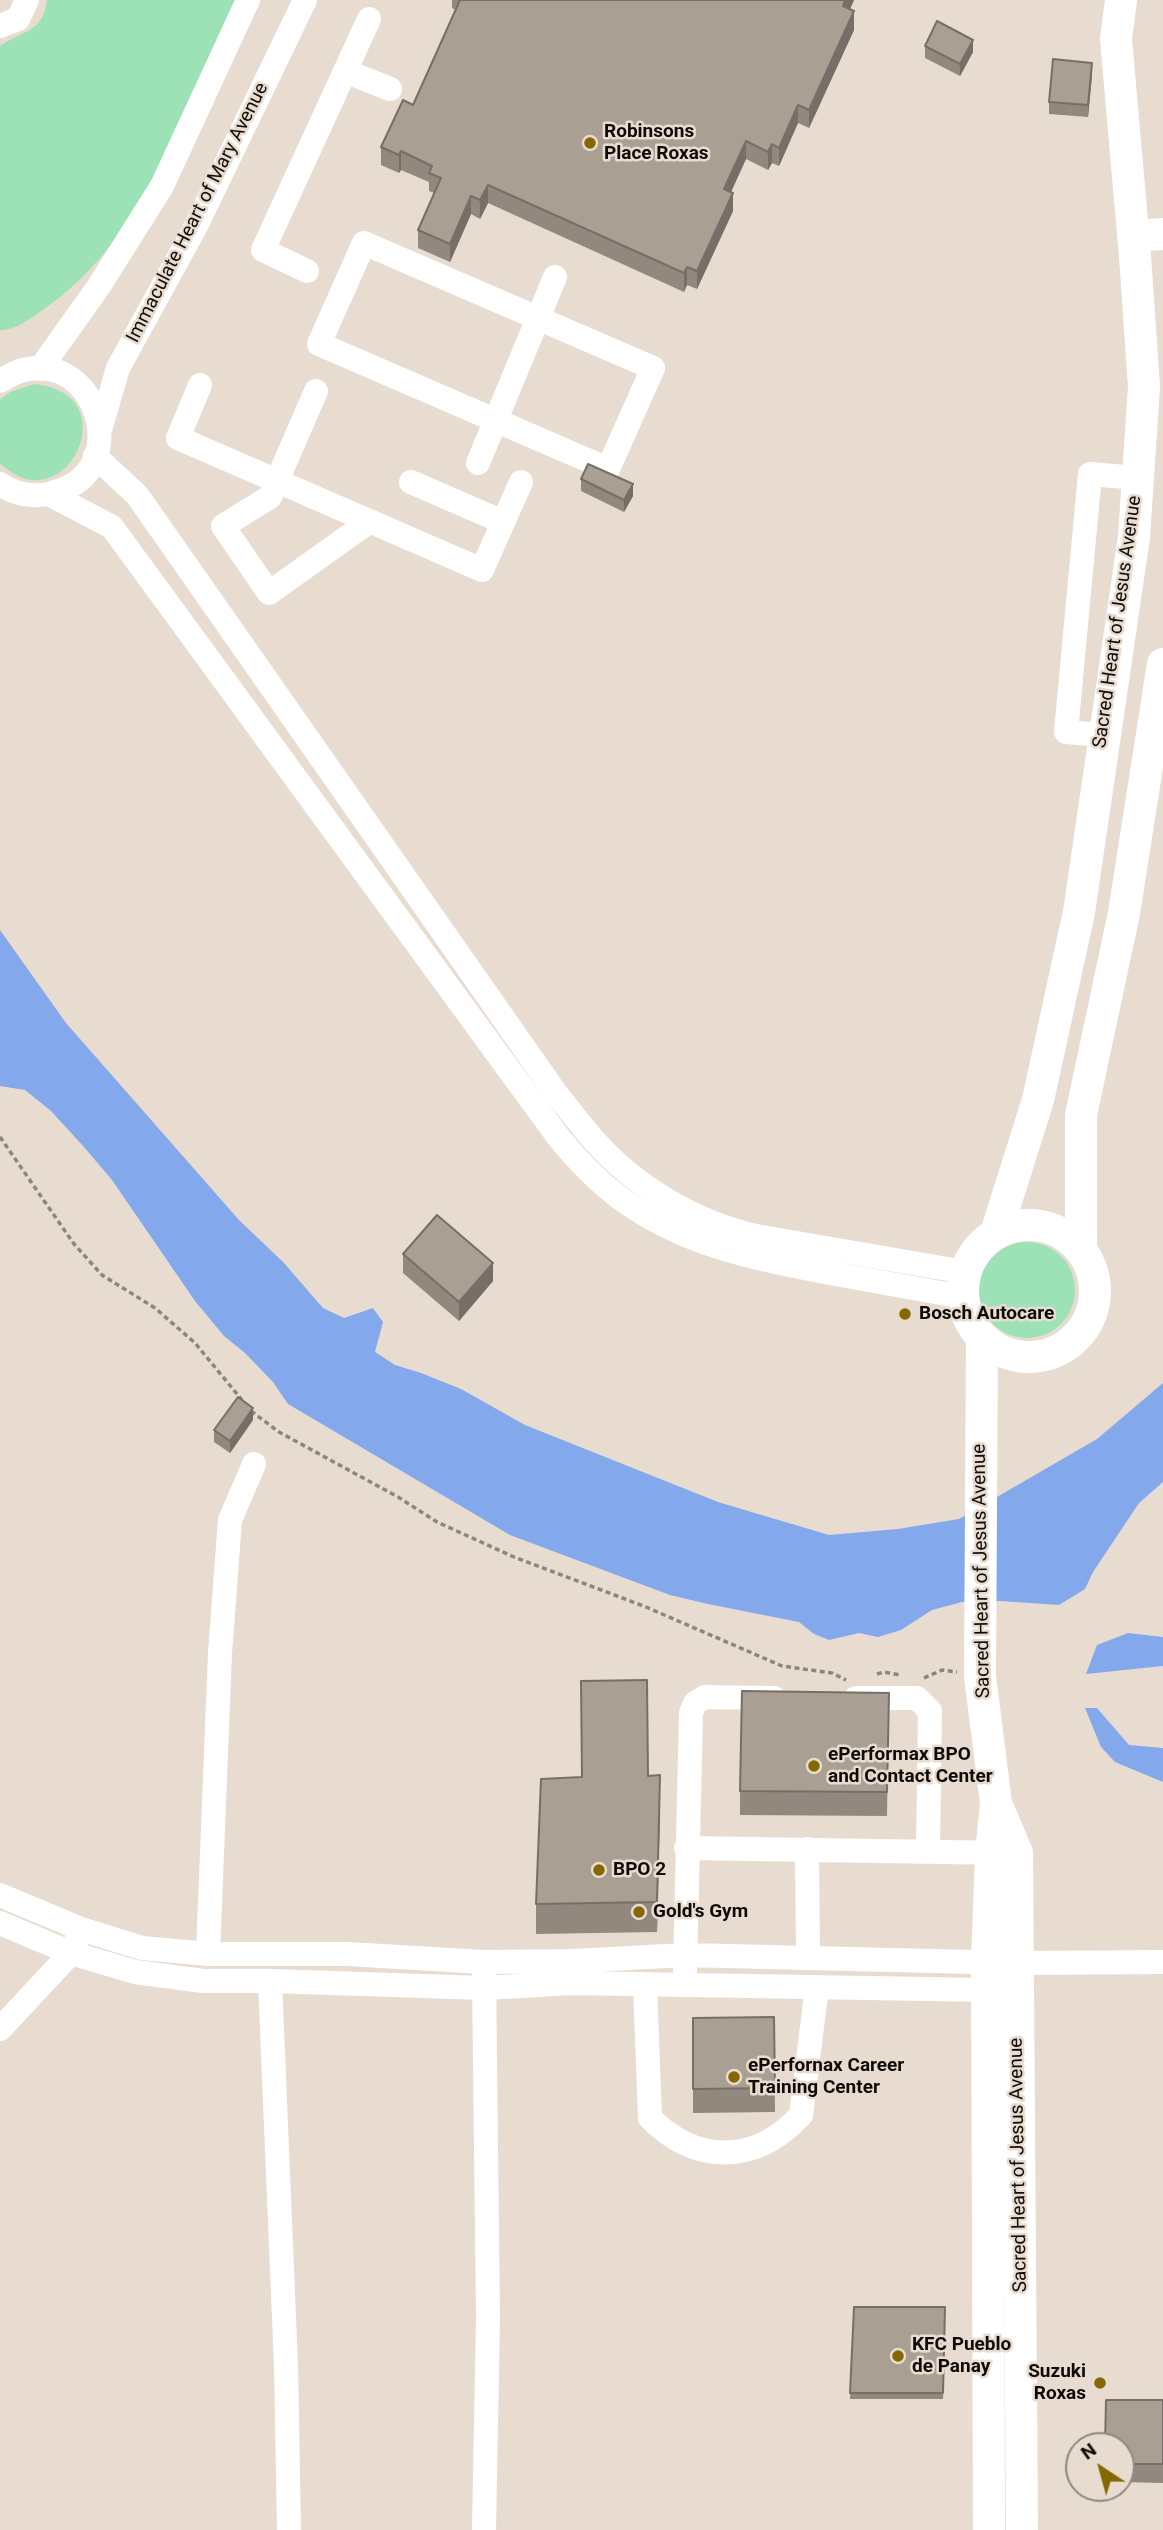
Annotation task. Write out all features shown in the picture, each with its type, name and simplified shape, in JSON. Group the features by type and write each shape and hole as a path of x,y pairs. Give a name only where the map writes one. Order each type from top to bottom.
{"main road":[{"name":"Sacred Heart of Jesus Avenue","path":"996,1233 1038,1100 1076,926 1133,537 1144,387 1148,235 1116,39 1121,0"},
{"path":"1081,1250 1082,1115 1124,913 1163,664"},
{"path":"1018,1225 1042,1225 1064,1234 1081,1250 1092,1269 1095,1291 1087,1323 1073,1340 1054,1352 1021,1356 1000,1351 982,1338 967,1315 964,1284 977,1250 996,1233 1018,1225"},
{"name":"Sacred Heart of Jesus Avenue","path":"982,1338 979,1676 1004,1853 997,1971 989,2530"},
{"name":"Sacred Heart of Jesus Avenue","path":"997,1971 1022,2530"}],"street":[{"path":"0,26 18,19 27,0"},
{"path":"40,369 99,286 162,186 248,0"},
{"name":"Immaculate Heart of Mary Avenue","path":"95,456 118,368 196,226 305,0"},
{"path":"307,271 263,250 369,19"},
{"path":"345,71 390,89"},
{"path":"364,243 653,368 608,470 495,420 319,344 364,243"},
{"path":"478,463 555,277"},
{"path":"0,381 19,371 40,369 60,373 85,390 95,408 100,430"},
{"path":"200,385 178,438 482,570 521,482"},
{"path":"316,391 270,497 223,526 269,593 370,521"},
{"path":"0,484 21,494 50,494 75,482 87,471 95,456 137,495 555,1092 617,1163 666,1198 725,1228 964,1284"},
{"path":"1103,735 1066,732 1090,474 1138,478"},
{"path":"411,482 503,522"},
{"path":"50,494 112,527 559,1138 603,1184 656,1221 691,1239 722,1250 758,1259 964,1284"},
{"path":"208,1954 220,1653 230,1520 254,1464"},
{"path":"844,1690 917,1698 930,1711 928,1850"},
{"path":"684,1985 691,1713 695,1703 705,1697 798,1698"},
{"path":"686,1848 1004,1853"},
{"path":"807,1849 808,1958"},
{"path":"0,1895 81,1928 142,1948 208,1954 348,1954 483,1962 573,1972 645,1985 817,1987 997,1971 1163,1962"},
{"path":"0,1923 71,1952 135,1972 204,1981 485,1988 685,1955 808,1958 997,1971"},
{"path":"0,2029 71,1952 81,1928"},
{"path":"483,1962 488,2318 484,2530"},
{"path":"270,1981 286,2366 289,2530"},
{"path":"645,1985 650,2118 676,2139 691,2146 723,2153 767,2143 802,2115 817,1987"}],"path":[{"path":"0,1137 83,1254 102,1275 155,1308 195,1343 242,1400"},
{"path":"250,1410 279,1432 447,1527 514,1557 646,1607 782,1666 832,1673 844,1690"},
{"path":"919,1680 942,1670 979,1676"},
{"path":"874,1675 884,1672 907,1677"}],"green space":[{"path":"47,0 244,0 151,181 122,229 88,271 67,291 28,320 0,330 0,46 36,25 45,11"},
{"path":"34,384 63,393 79,409 83,430 77,451 64,469 46,479 24,478 0,463 0,400 10,392"},
{"path":"1027,1242 1045,1246 1061,1256 1071,1272 1075,1290 1071,1308 1061,1324 1045,1334 1027,1338 1009,1334 993,1324 983,1308 979,1290 983,1272 993,1256 1009,1246"}],"water":[{"path":"0,930 66,1023 239,1220 284,1263 323,1308 344,1318 373,1308 383,1322 375,1352 395,1365 461,1389 525,1425 718,1502 829,1535 898,1529 959,1519 1097,1439 1163,1383 1163,1482 1139,1503 1093,1572 1085,1589 1059,1605 1001,1601 962,1602 932,1610 901,1630 878,1637 859,1633 829,1640 814,1634 799,1622 670,1595 510,1535 288,1404 273,1382 224,1336 195,1301 112,1180 84,1147 51,1111 25,1090 0,1086"},
{"path":"1128,1633 1163,1637 1163,1666 1086,1674 1097,1645"},
{"path":"1085,1708 1097,1708 1129,1745 1163,1748 1163,1782 1115,1762 1101,1747"}],"building":[{"name":"Robinsons Place Roxas","path":"460,0 845,0 843,6 854,11 809,110 798,105 779,148 772,144 768,152 746,141 724,189 733,193 697,271 687,267 684,273 488,185 480,200 471,196 450,244 418,230 441,178 429,173 432,166 401,151 399,155 381,147 403,100 413,105"},
{"path":"937,21 973,40 960,64 925,46"},
{"path":"1053,59 1092,63 1088,105 1049,102"},
{"path":"588,464 633,484 624,500 581,479"},
{"path":"437,1215 493,1263 459,1302 403,1254"},
{"path":"238,1397 253,1408 230,1441 214,1430"},
{"path":"647,1680 648,1776 660,1775 657,1902 536,1904 541,1779 582,1777 581,1681"},
{"name":"ePerformax BPO and Contact Center","path":"742,1691 889,1693 887,1792 740,1791"},
{"name":"ePerfornax Career Training Center","path":"774,2017 775,2088 693,2089 693,2018"},
{"name":"KFC Pueblo de Panay","path":"854,2307 945,2307 943,2393 850,2393"},
{"path":"1106,2400 1163,2400 1163,2464 1135,2464 1135,2432 1105,2432"}],"place":[{"name":"Robinsons Place Roxas","path":"590,143"},
{"name":"Bosch Autocare","path":"905,1314"},
{"name":"ePerformax BPO and Contact Center","path":"814,1766"},
{"name":"BPO 2","path":"599,1870"},
{"name":"Gold's Gym","path":"639,1912"},
{"name":"ePerfornax Career Training Center","path":"734,2077"},
{"name":"KFC Pueblo de Panay","path":"898,2356"},
{"name":"Suzuki Roxas","path":"1100,2383"}]}
